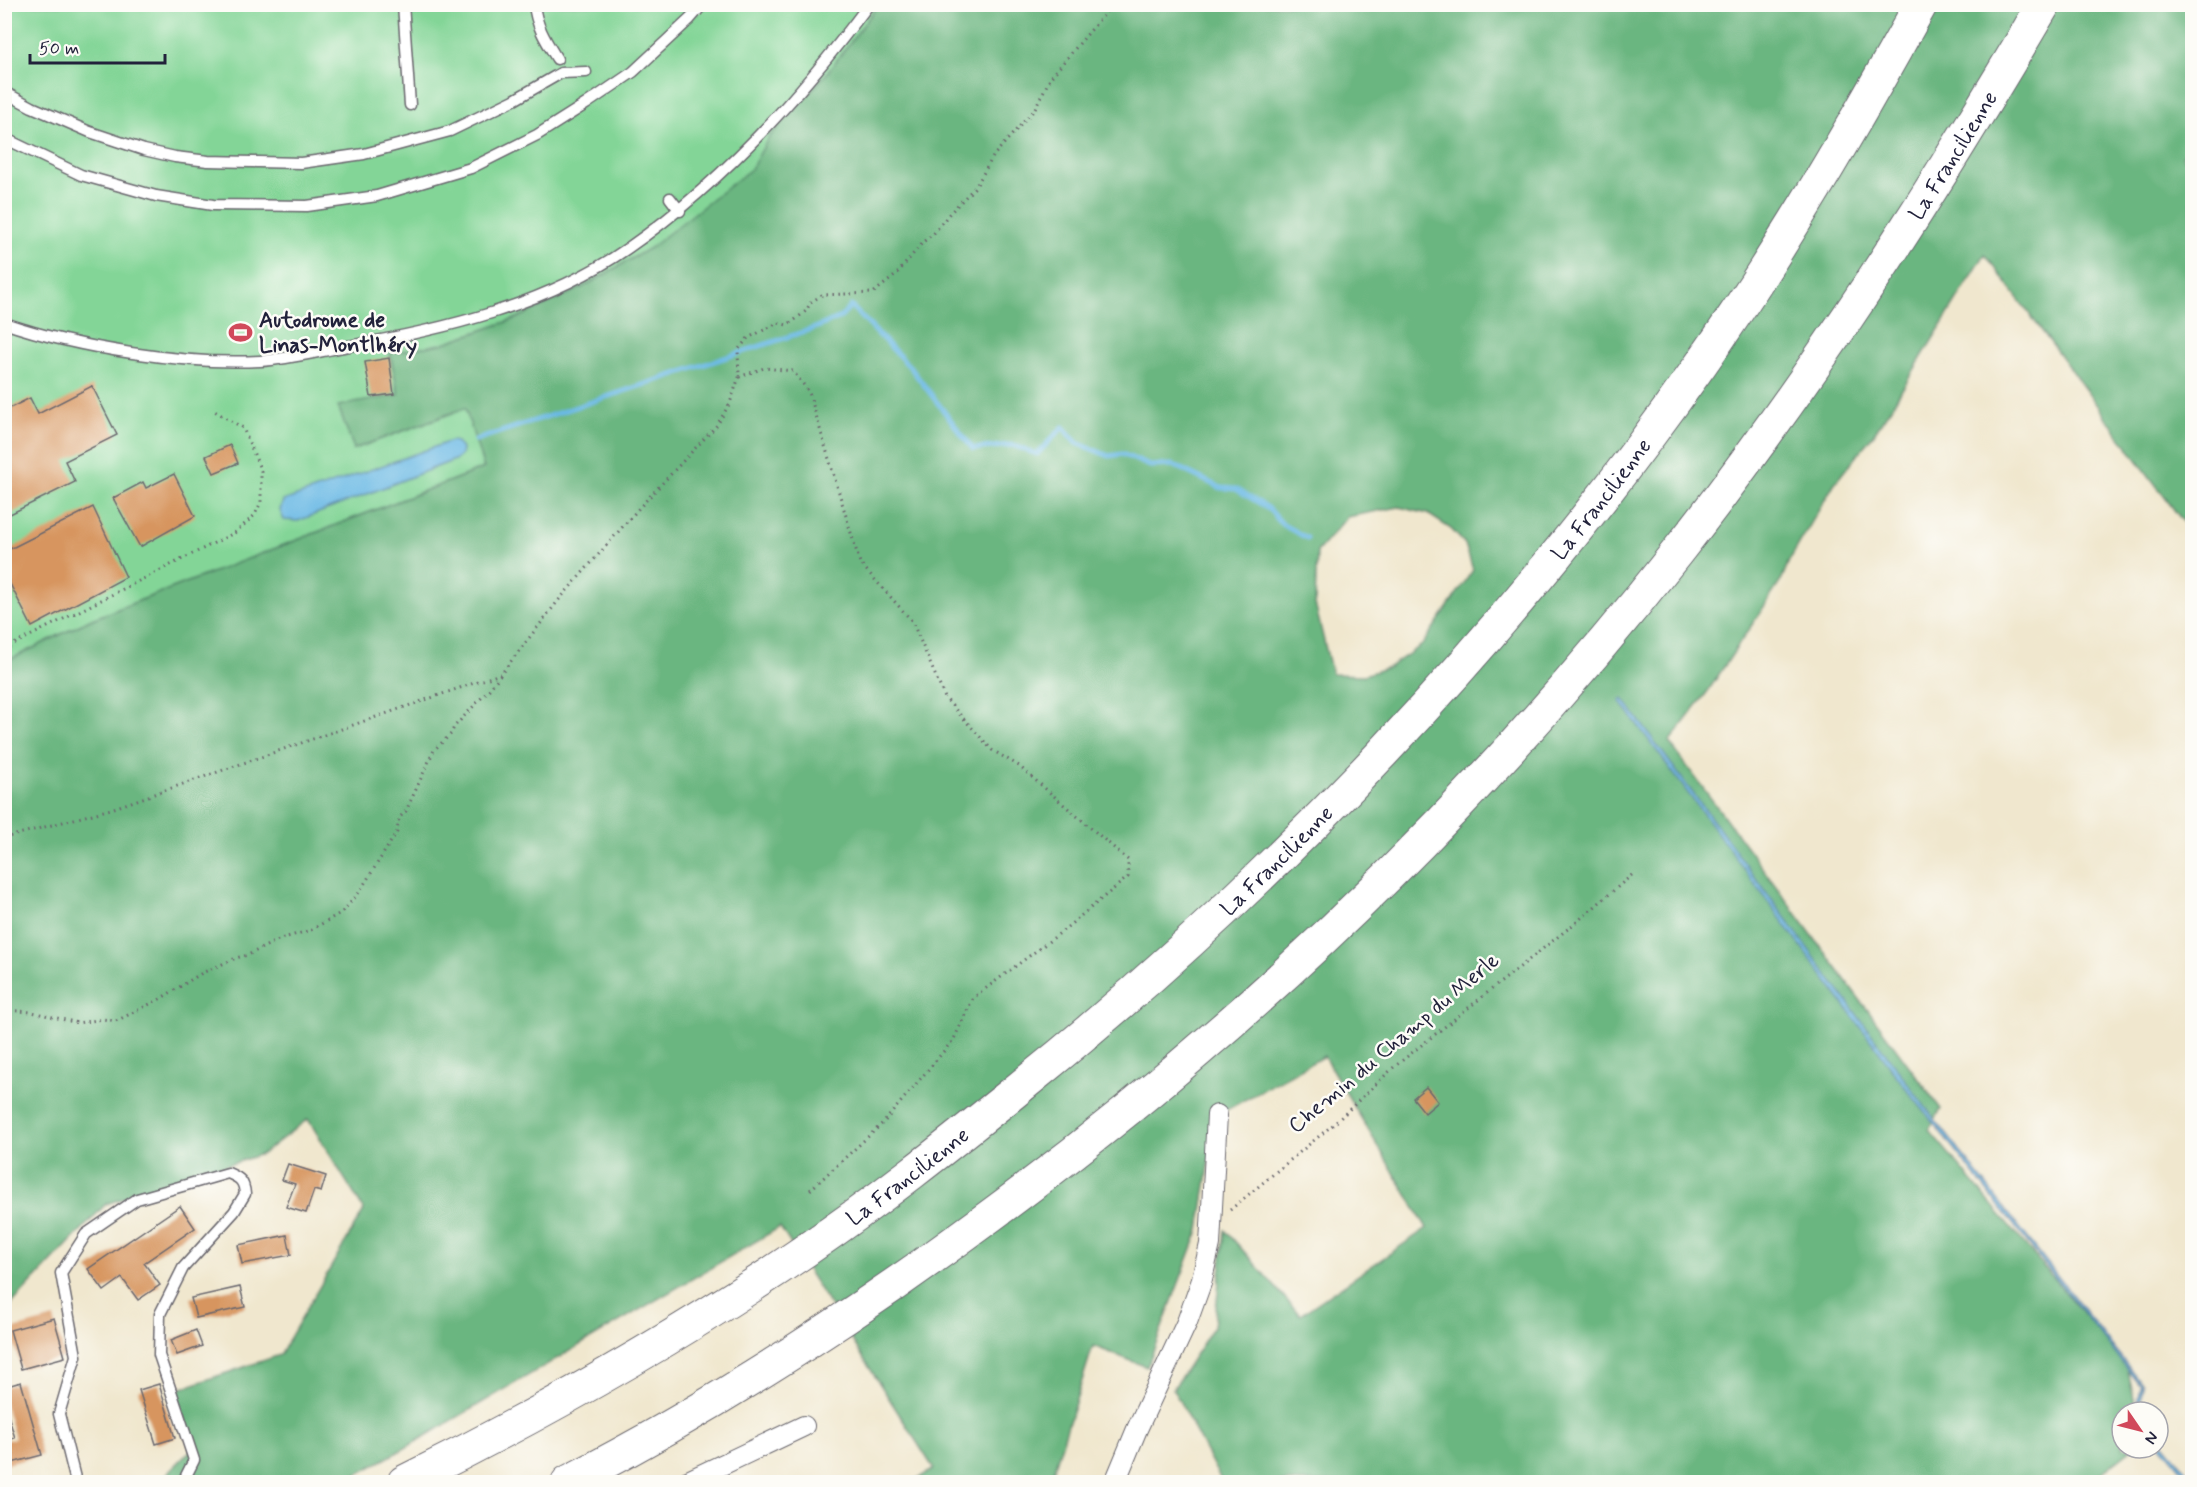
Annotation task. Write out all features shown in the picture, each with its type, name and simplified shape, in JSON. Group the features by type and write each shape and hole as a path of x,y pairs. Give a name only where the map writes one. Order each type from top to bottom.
{"highway":[{"name":"La Francilienne","path":"404,1482 544,1409 714,1310 806,1250 894,1187 1076,1043 1228,908 1320,818 1458,672 1556,558 1704,361 1834,158 1921,4"},
{"name":"La Francilienne","path":"568,1482 760,1372 850,1315 954,1243 1043,1177 1209,1043 1289,972 1384,881 1475,786 1574,676 1627,614 1699,523 1776,420 1868,287 1961,143 2044,4"}],"street":[{"path":"1115,1482 1187,1322 1201,1283 1210,1244 1216,1115"},
{"path":"686,1482 804,1426"}],"lane":[{"path":"403,4 410,105"},
{"path":"534,4 542,34 557,59"},
{"path":"4,138 81,175 156,196 213,205 307,207 377,196 471,168 537,135 633,72 703,4"},
{"path":"4,323 82,344 135,353 193,359 262,361 441,326 511,307 563,285 626,250 680,211 726,169 809,80 869,4"},
{"path":"4,92 90,132 144,150 208,161 301,163 364,154 450,131 514,100 561,73 586,72"},
{"path":"670,198 680,211"},
{"path":"76,1482 59,1414 76,1356 61,1273 86,1234 137,1199 228,1173 240,1178 246,1194 234,1212 183,1268 160,1314 159,1355 194,1460 183,1482"}],"path":[{"path":"4,1010 32,1012 78,1023 103,1018 116,1020 160,999 202,974 280,939 311,930 342,912 358,894 397,832 399,818 406,811 434,750 451,734 454,727 502,674 558,601 639,508 717,425 730,403 739,376 738,350 748,338 778,323 787,325 806,311 811,302 822,295 873,293 896,275 923,242 934,233 976,186 994,155 1034,110 1052,77 1113,4"},
{"path":"739,376 764,368 793,371 809,392 860,563 912,621 945,698 992,750 1019,766 1128,860 1128,877 1060,933 973,998 954,1039 884,1122 809,1191"},
{"path":"4,649 236,532 255,515 261,502 261,471 243,428 213,410"},
{"path":"4,838 111,809 502,674"},
{"name":"Chemin du Champ du Merle","path":"1211,1223 1250,1195 1298,1155 1394,1067 1579,920 1633,874"}],"green space":[{"name":"Autodrome de Linas-Montlhéry","path":"5,5 1109,5 650,248 583,287 515,319 441,344 390,353 399,395 354,449 466,408 484,468 92,619 5,662"},
{"path":"878,5 2192,5 2192,146 2182,156 2192,166 2192,534 1985,254 1873,435 1834,484 1789,561 1781,581 1708,691 1669,742 1941,1109 1929,1130 2127,1366 2134,1400 2110,1400 2110,1460 2118,1460 2090,1482 1222,1482 1173,1389 1214,1326 1225,1230 1300,1315 1427,1228 1324,1056 1217,1115 1199,1230 1147,1367 1093,1346 1050,1482 912,1482 934,1469 780,1227 407,1447 343,1482 159,1482 192,1449 176,1390 280,1355 364,1210 308,1119 262,1154 106,1204 5,1311 5,662 92,619 484,468 465,408 354,449 338,406 399,395 390,353 441,344 515,319 583,287 650,248 751,169 769,137 827,73","holes":["1399,507 1428,514 1451,529 1465,544 1473,570 1422,645 1389,667 1364,675 1332,674 1315,604 1317,552 1347,517"]}],"water":[{"path":"451,441 457,442 462,449 457,459 298,521 284,520 280,510 283,501"},
{"path":"1623,699 1926,1108 2142,1384 2141,1400 2138,1400 2140,1385 1902,1083 1620,701"},
{"path":"2170,1450 2192,1477 2192,1482 2170,1455"}],"building":[{"path":"389,358 394,394 371,397 365,362"},
{"path":"92,386 117,435 65,461 75,482 4,517 4,411 30,398 38,414"},
{"path":"230,445 238,463 214,473 206,456"},
{"path":"174,474 195,516 140,547 113,498 143,482 146,488"},
{"path":"93,507 126,577 32,627 4,572 4,552"},
{"path":"1426,1087 1438,1102 1425,1113 1413,1098"},
{"path":"288,1164 326,1176 321,1192 314,1190 306,1213 286,1207 295,1184 282,1180"},
{"path":"180,1206 195,1228 144,1263 160,1285 138,1300 122,1278 104,1291 88,1269"},
{"path":"287,1235 291,1255 242,1264 238,1245"},
{"path":"240,1287 245,1307 196,1318 191,1298"},
{"path":"54,1318 65,1357 21,1369 10,1330"},
{"path":"196,1330 202,1346 177,1355 171,1340"},
{"path":"21,1382 42,1455 4,1465 4,1441 15,1438 4,1402 4,1387"},
{"path":"159,1384 175,1438 156,1444 139,1390"}],"waterway":[{"path":"476,440 815,328 841,317 851,306 910,367 973,449 1012,445 1037,454 1063,427 1077,443 1109,456 1122,454 1150,466 1173,465 1221,488 1236,489 1268,508 1283,525 1307,538"}],"place":[{"name":"Autodrome de Linas-Montlhéry","path":"241,332"}]}
